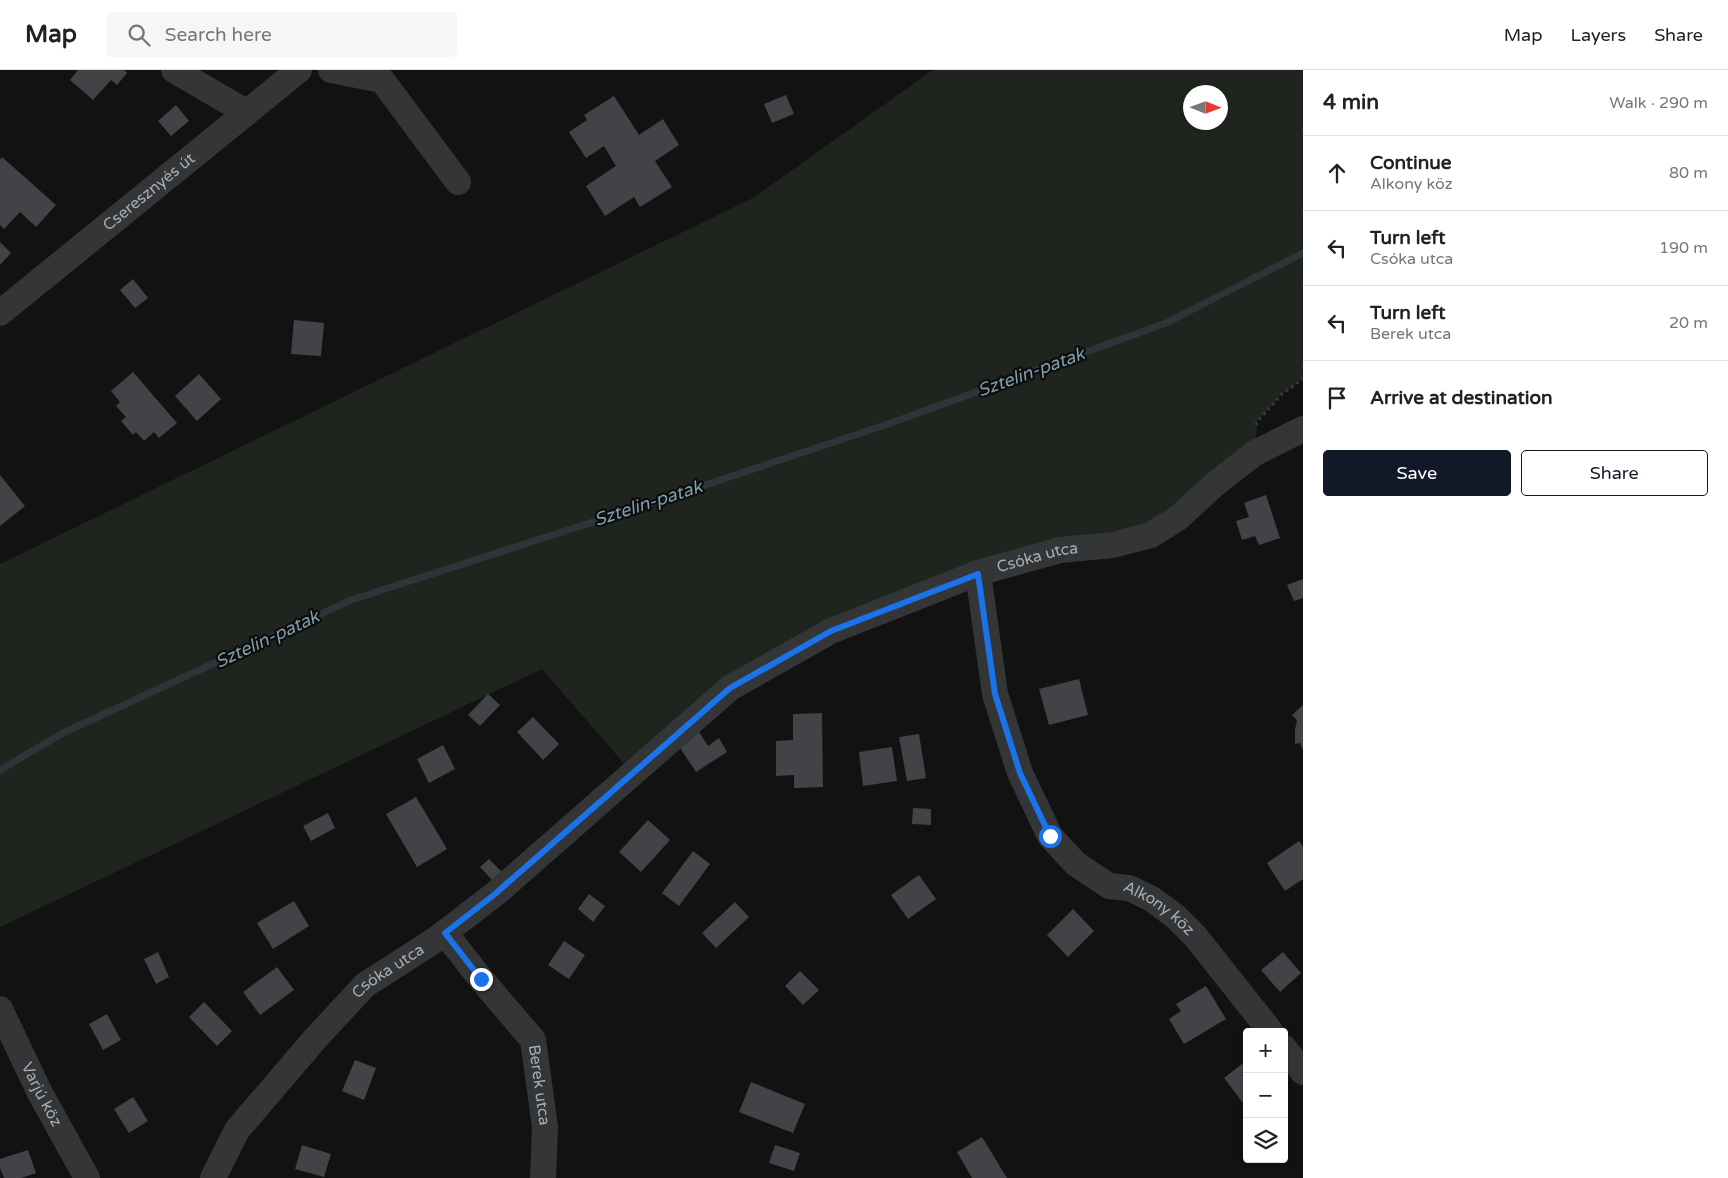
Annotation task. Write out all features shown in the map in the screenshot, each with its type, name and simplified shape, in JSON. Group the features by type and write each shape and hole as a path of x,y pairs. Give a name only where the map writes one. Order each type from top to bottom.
{"street":[{"path":"174,70 246,112"},
{"name":"Cseresznyés út","path":"0,313 299,70"},
{"path":"331,70 382,80 458,182"},
{"name":"Csóka utca","path":"213,1178 237,1130 314,1040 365,985 445,933 495,894 730,688 831,631 978,574 1060,550 1113,545 1152,534 1178,518 1215,484 1255,453 1303,429"},
{"name":"Alkony köz","path":"978,574 995,694 1020,773 1050,836 1076,864 1109,886 1129,888 1152,899 1176,917 1194,936 1268,1028"},
{"name":"Berek utca","path":"445,933 533,1040 545,1128 543,1178"},
{"name":"Varjú köz","path":"0,1009 40,1093 87,1178"},
{"path":"1288,1053 1303,1072"}],"path":[{"path":"1255,453 1257,422 1282,394 1303,379"}],"shaded area":[{"path":"933,70 1303,70 1303,379 1282,394 1257,422 1255,453 1178,518 831,631 633,774 542,669 0,927 0,564 753,198"}],"building":[{"path":"78,70 124,70 127,73 117,85 111,80 93,100 70,80"},
{"path":"786,95 794,114 772,123 764,104"},
{"path":"614,96 639,135 663,119 679,145 655,161 672,187 640,207 634,197 605,216 586,186 616,166 604,146 586,158 569,132 587,120 584,115"},
{"path":"176,105 189,121 171,136 158,121"},
{"path":"2,157 56,205 36,227 20,212 4,229 0,225 0,160"},
{"path":"0,242 11,253 0,265"},
{"path":"133,279 148,298 135,308 120,290"},
{"path":"294,320 324,323 321,356 291,354"},
{"path":"133,372 177,423 159,438 154,432 144,441 136,432 133,435 121,421 126,417 116,406 120,402 111,391"},
{"path":"199,374 221,399 197,421 175,396"},
{"path":"0,475 25,506 0,526"},
{"path":"1266,495 1280,538 1259,545 1255,536 1242,540 1236,521 1249,517 1244,503"},
{"path":"1303,579 1303,598 1294,601 1287,585"},
{"path":"1079,679 1088,715 1049,725 1039,689"},
{"path":"488,694 500,705 480,726 468,715"},
{"path":"1303,705 1303,750 1300,743 1295,744 1297,720 1292,715"},
{"path":"822,713 823,787 794,788 794,775 776,776 776,741 793,740 793,714"},
{"path":"533,717 559,744 543,760 517,732"},
{"path":"699,732 708,746 719,738 727,752 696,772 678,745"},
{"path":"919,734 926,778 907,781 899,737"},
{"path":"443,745 455,769 429,783 417,759"},
{"path":"892,747 897,781 863,786 859,752"},
{"path":"416,797 447,849 417,867 386,814"},
{"path":"913,808 931,809 931,825 912,824"},
{"path":"328,813 335,828 311,841 303,826"},
{"path":"648,820 670,840 641,872 619,852"},
{"path":"1299,841 1303,847 1303,879 1285,891 1267,863"},
{"path":"693,851 710,864 679,906 662,893"},
{"path":"489,859 502,872 493,881 480,867"},
{"path":"919,875 936,899 908,919 891,895"},
{"path":"589,894 605,906 593,922 578,909"},
{"path":"294,901 309,926 273,949 257,923"},
{"path":"735,902 749,917 716,948 702,933"},
{"path":"1073,909 1094,931 1068,957 1047,935"},
{"path":"564,941 585,955 569,979 548,965"},
{"path":"158,952 169,977 156,984 144,959"},
{"path":"1283,952 1301,973 1280,992 1261,970"},
{"path":"277,967 294,990 260,1015 243,992"},
{"path":"800,971 819,990 803,1005 785,986"},
{"path":"1206,986 1226,1019 1184,1044 1169,1019 1181,1011 1176,1004"},
{"path":"204,1002 232,1031 217,1046 189,1017"},
{"path":"107,1014 121,1040 103,1050 89,1024"},
{"path":"355,1060 376,1068 364,1100 342,1091"},
{"path":"1243,1063 1243,1103 1224,1078"},
{"path":"751,1082 805,1104 793,1133 739,1112"},
{"path":"133,1097 148,1121 129,1133 114,1109"},
{"path":"982,1137 1007,1178 972,1178 957,1152"},
{"path":"302,1145 331,1154 324,1177 295,1169"},
{"path":"775,1145 800,1153 794,1171 769,1163"},
{"path":"28,1150 36,1173 21,1178 4,1178 0,1168 0,1159"}],"waterway":[{"name":"Sztelin-patak","path":"0,770 63,733 351,600 649,504 891,423 1166,323 1303,253"}],"route":[{"path":"481,979 445,933 495,894 730,688 831,631 978,574 995,694 1020,773 1050,836"}]}
